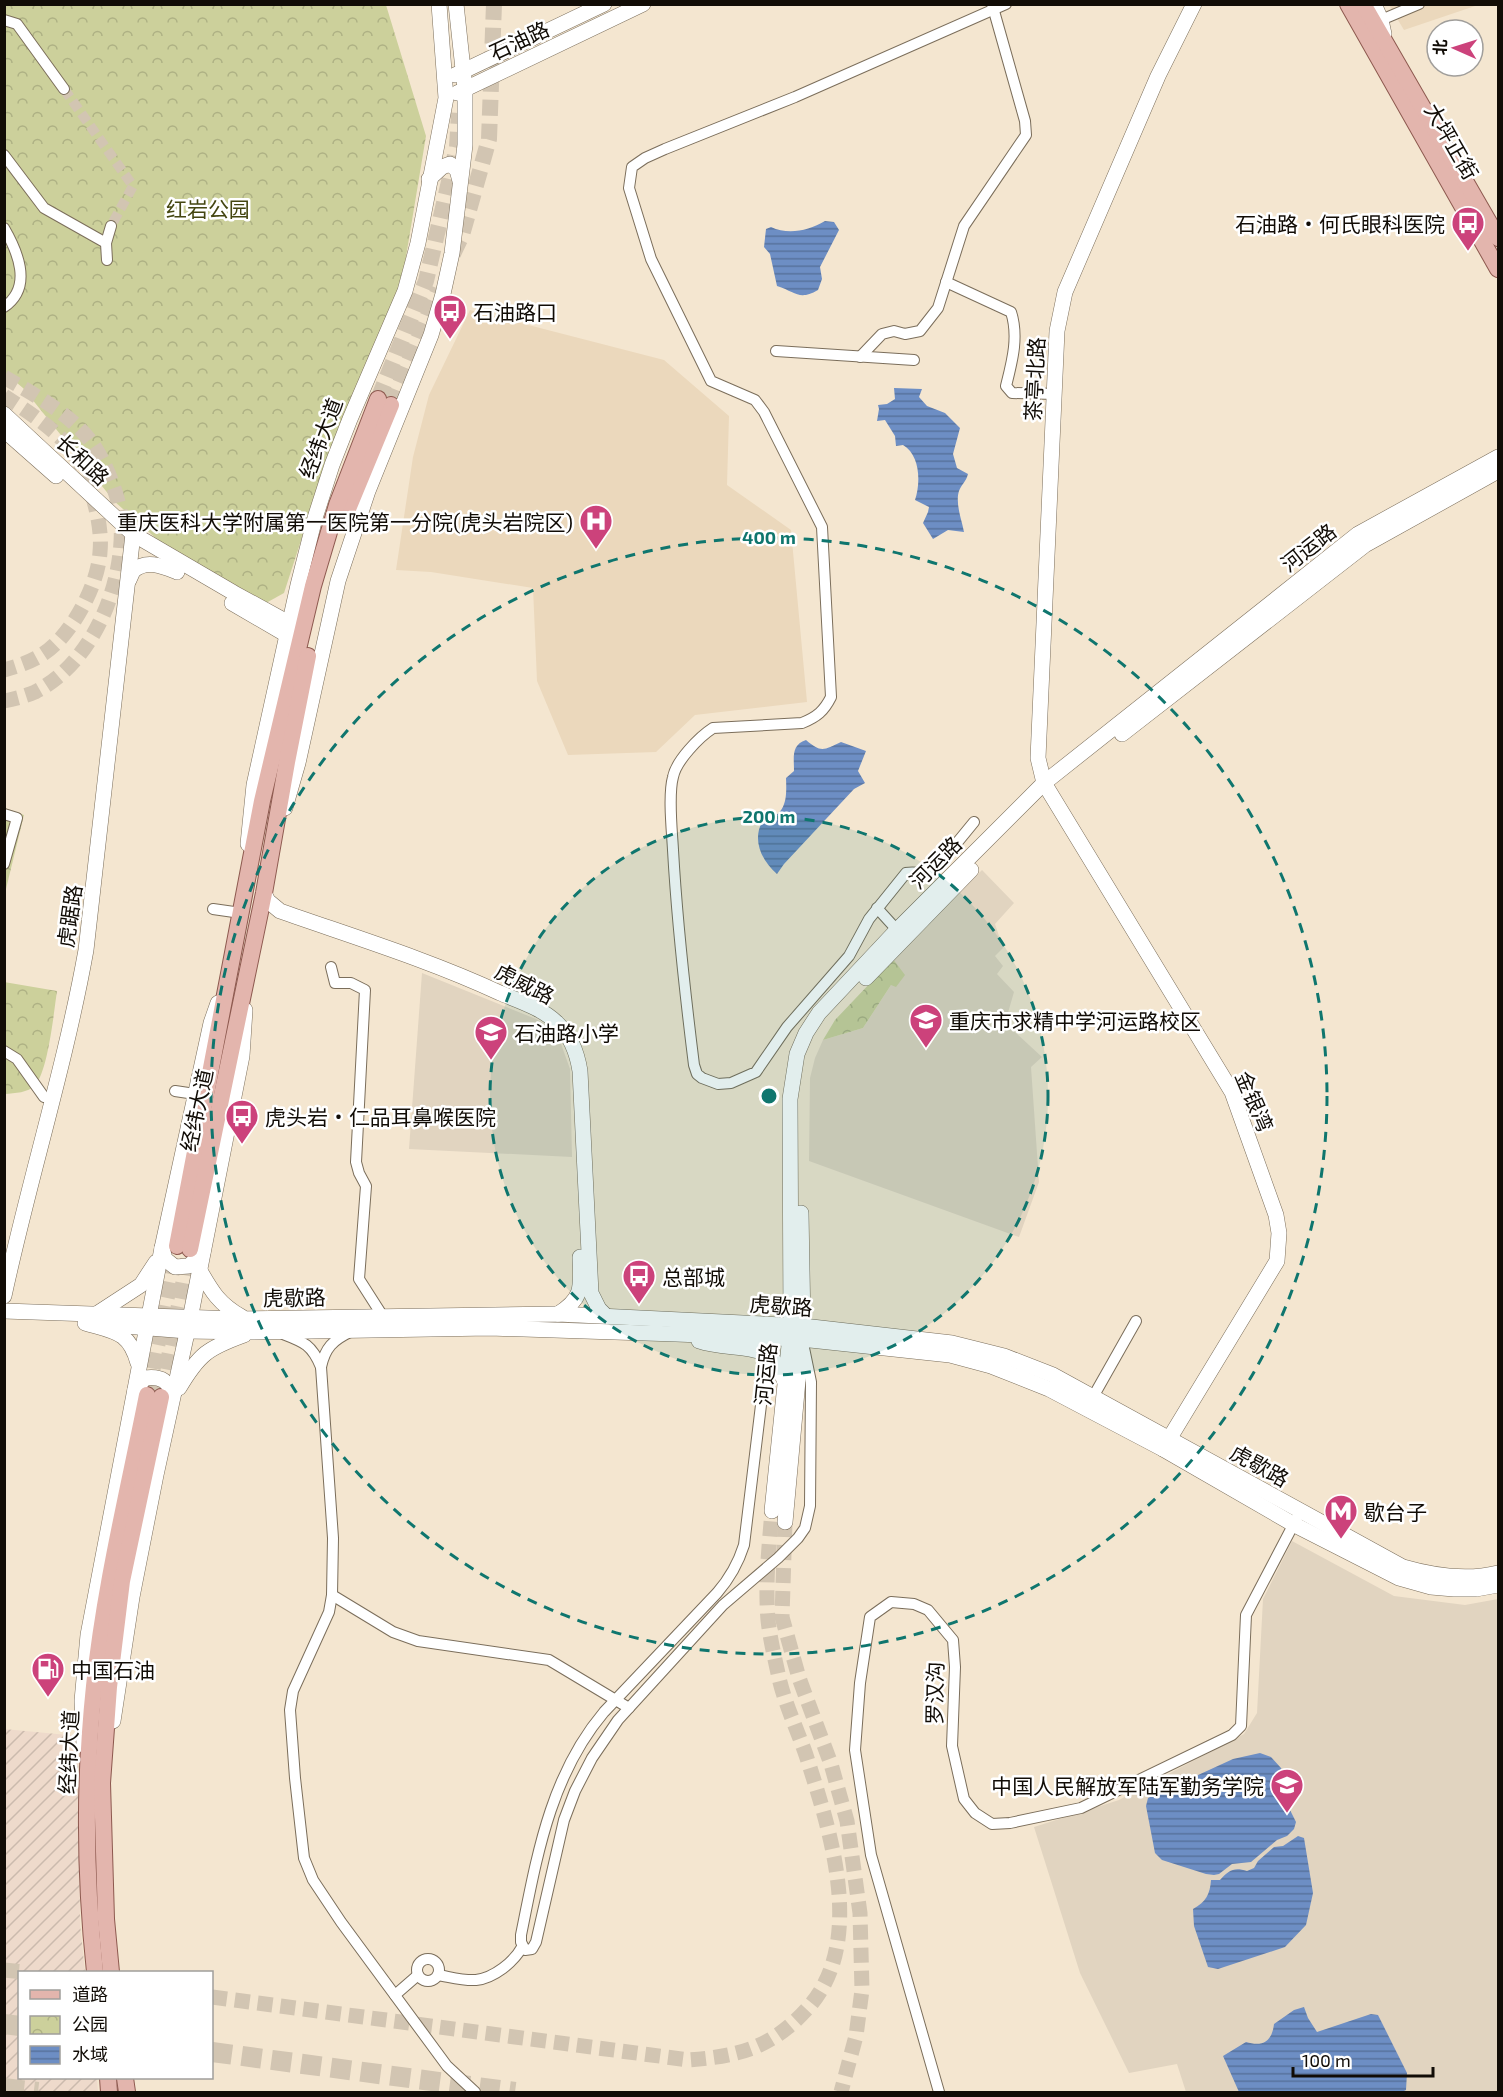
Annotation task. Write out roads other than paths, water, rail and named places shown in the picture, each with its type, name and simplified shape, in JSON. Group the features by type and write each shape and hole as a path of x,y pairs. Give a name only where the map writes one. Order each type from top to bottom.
{"main road":[{"name":"经纬大道","path":"247,886 248,832 254,785 315,518 332,465 413,267 446,98 439,4"},
{"path":"272,852 298,763 322,646 347,552 368,491 430,335 443,294 452,253 465,145 465,88 456,4"},
{"name":"石油路","path":"446,79 604,4"},
{"name":"石油路","path":"446,98 643,4"},
{"name":"茶亭北路","path":"1046,787 1038,758 1057,331 1065,292 1158,76 1194,4"},
{"name":"大坪正街","path":"1348,4 1498,269"},
{"name":"大坪正街","path":"1363,4 1498,238"},
{"path":"1374,4 1381,20 1387,45"},
{"path":"429,179 442,167 450,164 458,170 460,182"},
{"name":"经纬大道","path":"385,402 324,589 291,741 247,980 183,1249 262,801 313,586 337,505 385,402"},
{"name":"长和路","path":"4,414 129,537 234,593 288,629"},
{"name":"长和路","path":"4,430 129,537 177,572 288,629"},
{"name":"河运路","path":"772,1511 785,1384 796,1332 790,1098 797,1054 806,1033 819,1013 897,930 1046,787 1358,534 1498,457"},
{"name":"河运路","path":"785,1521 796,1332 799,1099 806,1056 815,1035 827,1018 1046,787 1365,544 1498,471"},
{"name":"虎踞路","path":"4,1296 78,995 86,950 127,589 129,537"},
{"name":"虎踞路","path":"4,1252 44,1097 78,950 129,537"},
{"path":"127,589 133,571 140,565 159,565 177,572"},
{"name":"金银湾","path":"1046,787 1232,1092 1276,1215 1279,1233 1277,1261 1166,1444"},
{"name":"虎威路","path":"264,893 268,901 280,912 451,970 545,1013 566,1034 578,1056 580,1071 591,1293 599,1309 605,1315"},
{"name":"虎威路","path":"258,926 268,919 280,918 454,979 543,1019 561,1036 571,1058 573,1072 580,1273 573,1305 558,1314"},
{"path":"139,1367 148,1321 183,1249 195,1094 211,1023 232,964"},
{"path":"154,1396 191,1369 205,1352 248,1325 226,1308 213,1293 200,1269 183,1249"},
{"path":"154,1396 139,1367 134,1348 128,1340 92,1318 141,1285 154,1267 183,1249"},
{"path":"154,1396 188,1325 200,1269"},
{"name":"虎歇路","path":"4,1311 188,1325 248,1325 382,1316 605,1315 952,1343 1028,1364 1093,1397 1166,1444 1382,1570 1413,1583 1454,1589 1476,1589 1498,1585"},
{"name":"虎歇路","path":"4,1321 92,1318"},
{"name":"虎歇路","path":"248,1325 274,1331 490,1328 676,1334 796,1332 950,1355 991,1366 1049,1389 1166,1444"},
{"path":"676,1334 708,1344 764,1352 774,1359 785,1384"},
{"name":"经纬大道","path":"111,1971 106,1919 102,1783 109,1688 122,1581 154,1396"},
{"name":"经纬大道","path":"95,1971 87,1863 94,1688 110,1580 154,1396"},
{"name":"虎歇路","path":"1296,1518 1410,1569 1455,1577 1498,1573"}],"street":[{"path":"974,822 933,872 906,873 869,919 849,956 787,1027 756,1072 731,1083 718,1084 702,1078 694,1065 677,923 672,778 677,766 702,735 712,728 802,723 816,718 826,708 831,697 822,527 764,412 755,400 711,381 651,260 629,188 632,167 655,154 795,97 994,7 1006,4"},
{"path":"1381,20 1419,4"},
{"path":"860,357 882,334 894,331 905,334 920,331 938,308 964,226 1026,135 1025,121 994,7"},
{"path":"4,20 17,24 64,89"},
{"path":"4,155 44,208 106,243"},
{"path":"107,260 106,243 111,226"},
{"path":"4,228 17,251 22,276 18,292 4,307"},
{"path":"946,282 1011,312 1015,324 1014,355 1006,386 1012,393 1055,394"},
{"path":"776,351 914,360"},
{"path":"4,814 17,818 4,864"},
{"path":"877,908 897,930"},
{"path":"213,909 241,913"},
{"path":"332,967 335,983 351,983 365,990 356,1162 366,1186 359,1279 382,1316"},
{"path":"4,1051 17,1059 44,1097"},
{"path":"175,1091 195,1094"},
{"path":"1093,1397 1136,1321"},
{"path":"357,1329 336,1338 330,1344 321,1367 333,1538 332,1595 329,1612 293,1691 290,1710 304,1858 313,1880 341,1922 447,2066 475,2092"},
{"path":"274,1331 303,1342 313,1351 321,1367"},
{"path":"522,1947 528,1950 535,1946 569,1806 584,1772 612,1729 723,1605 798,1538 808,1518 811,1382 796,1332"},
{"path":"758,1575 748,1577 742,1572 761,1405 765,1383 774,1359"},
{"name":"罗汉沟","path":"939,2092 871,1856 855,1750 860,1683 870,1617 891,1602 914,1604 927,1610 953,1640 955,1667 952,1746 964,1799 975,1813 992,1824 1010,1823 1081,1808 1232,1736 1241,1726 1246,1615 1296,1518"},
{"path":"418,1975 427,1981 438,1976 482,1979 512,1961 522,1947 521,1935 539,1846 551,1806 576,1753 593,1725 616,1698 725,1584 740,1559 744,1545"},
{"path":"332,1595 404,1637 486,1652 549,1660 616,1698 629,1708"},
{"path":"395,1995 418,1975 419,1964 428,1959 438,1965 438,1976"}],"water":[{"path":"825,221 834,222 839,230 820,267 822,279 818,290 802,295 777,286 770,254 764,247 766,229 771,227 784,231 798,231"},
{"path":"894,388 922,389 919,397 927,406 945,413 960,428 953,454 957,468 968,474 958,496 964,532 948,530 933,539 923,523 929,507 915,500 918,469 913,455 903,445 896,446 895,436 885,420 877,421 878,405 887,404 895,399"},
{"path":"806,740 815,747 823,749 841,742 866,751 858,771 865,783 854,789 777,874 767,863 760,850 759,829 762,822 776,815 783,806 786,778 794,771 796,748"},
{"path":"1260,1753 1271,1757 1281,1768 1287,1784 1288,1806 1296,1822 1294,1829 1251,1862 1232,1864 1219,1874 1206,1874 1162,1860 1155,1853 1146,1806 1148,1798 1233,1759"},
{"path":"1298,1836 1304,1838 1313,1893 1306,1925 1285,1947 1218,1969 1208,1967 1194,1926 1193,1909 1206,1897 1211,1880 1220,1880 1232,1870 1247,1871 1254,1868 1258,1861 1274,1847 1283,1846"},
{"path":"1304,2007 1317,2032 1371,2014 1378,2015 1407,2073 1406,2090 1402,2092 1239,2092 1223,2056 1246,2042 1257,2044 1265,2042 1271,2035 1274,2024 1294,2010"}],"tunnel":[{"path":"453,254 462,235 489,139 494,4"},
{"path":"64,89 133,186 111,226"},
{"path":"378,399 426,281 457,147 459,113"},
{"path":"391,405 439,289"},
{"path":"4,377 63,414 83,432 102,460 111,480 121,520 118,569 102,618 89,641 56,679 35,692 4,701"},
{"path":"4,396 52,430 75,455 86,477 94,502 100,541 94,580 73,623 43,654 29,662 4,670"},
{"path":"148,1392 177,1246"},
{"path":"162,1393 189,1254"},
{"path":"213,1997 689,2060 723,2056 753,2048 793,2023 806,2010 825,1983 836,1953 840,1920 833,1851 825,1817 782,1688 770,1634 767,1579 772,1511"},
{"path":"785,1522 782,1617 799,1678 831,1764 847,1821 860,1913 862,1990 856,2036 841,2092"},
{"path":"4,1970 18,1971"},
{"path":"4,2024 18,2026"},
{"path":"213,2052 515,2092"},
{"path":"4,2088 38,2092"}],"place":[{"name":"石油路‧何氏眼科医院","path":"1468,252"},
{"name":"石油路口","path":"450,340"},
{"name":"重庆医科大学附属第一医院第一分院(虎头岩院区)","path":"596,550"},
{"name":"重庆市求精中学河运路校区","path":"926,1049"},
{"name":"石油路小学","path":"491,1061"},
{"name":"虎头岩‧仁品耳鼻喉医院","path":"242,1145"},
{"name":"总部城","path":"639,1305"},
{"name":"歇台子","path":"1341,1540"},
{"name":"中国石油","path":"48,1698"},
{"name":"中国人民解放军陆军勤务学院","path":"1287,1814"}],"park label":[{"name":"红岩公园","path":"208,208"}]}
